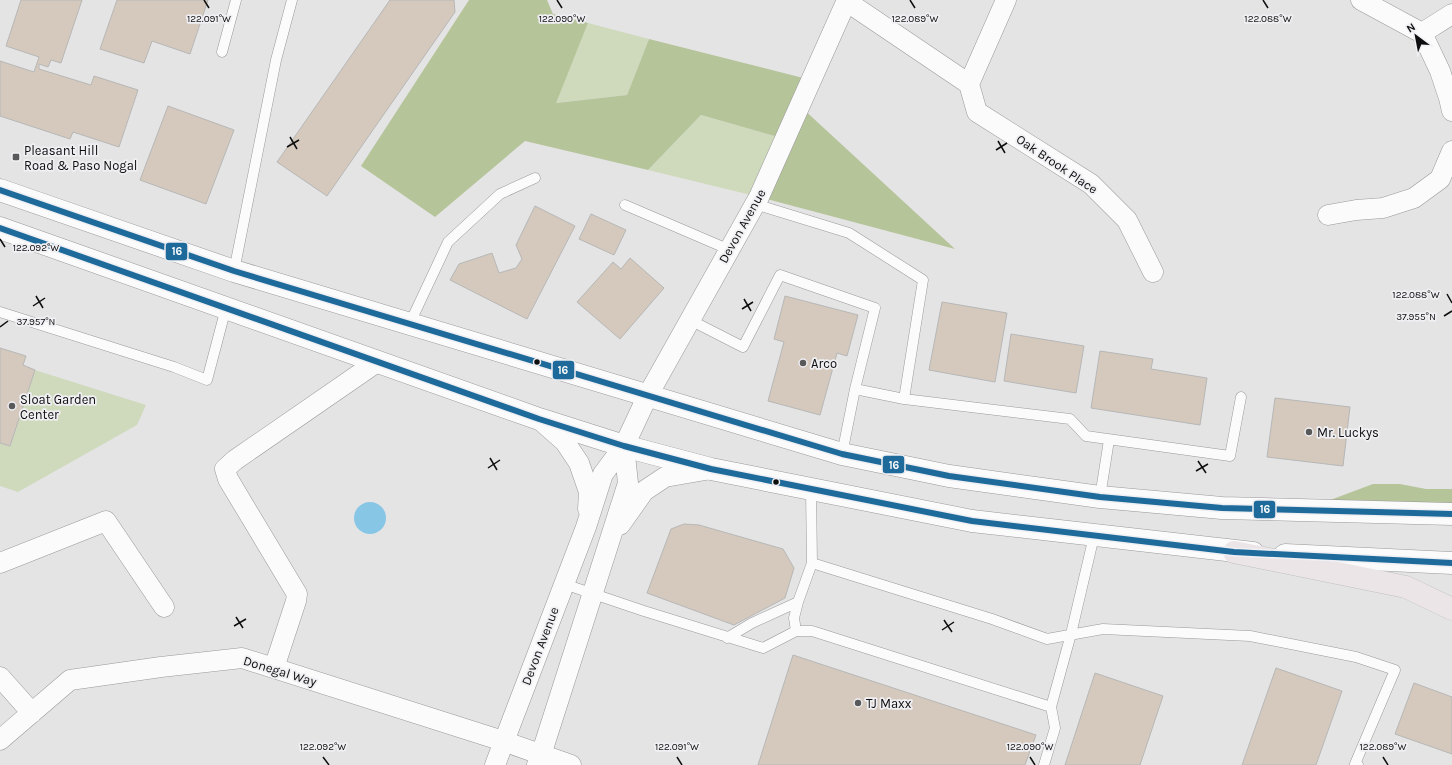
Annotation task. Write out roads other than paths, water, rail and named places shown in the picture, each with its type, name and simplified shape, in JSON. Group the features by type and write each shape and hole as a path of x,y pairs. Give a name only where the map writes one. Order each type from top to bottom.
{"main road":[{"path":"0,190 234,271 842,454 949,476 1100,497 1222,508 1452,514"},
{"path":"0,228 539,419 624,446 711,469 972,522 1234,552 1323,558 1452,563"},
{"path":"1234,552 1406,587 1452,609"}],"street":[{"path":"847,0 969,84 1006,0"},
{"name":"Devon Avenue","path":"495,765 586,526 603,474 624,446 648,395 755,204 847,0"},
{"path":"1361,0 1422,33 1440,70 1450,98 1452,111"},
{"path":"1422,33 1452,14"},
{"name":"Oak Brook Place","path":"969,84 977,112 1091,184 1127,220 1153,272"},
{"path":"1328,215 1356,210 1383,208 1414,198 1446,179 1452,151"},
{"path":"274,668 297,594 228,479 225,469 377,362"},
{"name":"Devon Avenue","path":"539,419 565,442 579,463 589,492 586,526"},
{"path":"539,760 628,483 624,446"},
{"path":"610,540 644,490 665,477 711,469"},
{"path":"0,563 106,521 164,607"},
{"name":"Donegal Way","path":"0,740 70,680 161,667 242,658 503,741 539,760 571,765"},
{"path":"0,677 32,712"}],"lane":[{"path":"222,52 236,0"},
{"path":"234,271 276,60 292,0"},
{"path":"410,323 448,242 500,194 535,178"},
{"path":"755,204 849,233 923,280 904,399"},
{"path":"626,205 730,250"},
{"path":"690,320 743,347 780,275 875,308 855,389 842,454"},
{"path":"0,312 174,367 207,380 226,308"},
{"path":"855,389 904,399 1070,419 1086,436 1230,456 1241,397"},
{"path":"1100,497 1109,440"},
{"path":"796,631 794,618 812,563 811,489"},
{"path":"1044,765 1055,728 1051,707 1071,634 1094,536"},
{"path":"812,563 992,619 1047,639 1103,629 1250,636 1356,657 1395,670 1356,764 1358,765"},
{"path":"564,584 763,648 796,631 812,631 1051,707"},
{"path":"728,638 752,623 798,602"}],"water":[{"path":"367,502 373,502 383,509 386,518 385,524 379,531 373,534 367,534 357,527 354,521 354,515 361,505"}],"place":[{"name":"Pleasant Hill Road & Paso Nogal","path":"16,157"},
{"name":"Arco","path":"803,363"},
{"name":"Sloat Garden Center","path":"12,406"},
{"name":"Mr. Luckys","path":"1309,432"},
{"name":"TJ Maxx","path":"858,703"}]}
